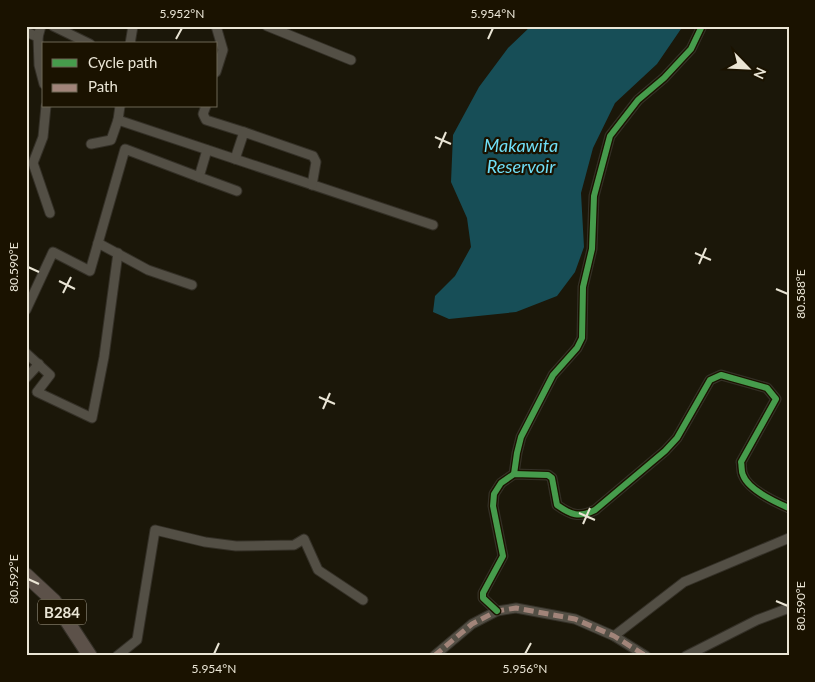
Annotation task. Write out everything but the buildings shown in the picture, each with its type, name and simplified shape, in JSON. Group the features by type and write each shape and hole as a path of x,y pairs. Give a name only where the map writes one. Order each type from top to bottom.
{"main road":[{"name":"B284","path":"26,575 54,600 90,656"}],"street":[{"path":"40,26 38,37 39,65 42,76"},
{"path":"53,26 86,42"},
{"path":"130,42 132,26"},
{"path":"216,26 223,50 218,66"},
{"path":"268,26 351,60"},
{"path":"514,474 521,437 553,375 578,348 582,338 583,287 592,249 594,196 610,136 638,100 664,78 691,49 702,26"},
{"path":"26,32 38,37"},
{"path":"46,108 42,137 34,163 50,213"},
{"path":"91,144 111,140 120,108"},
{"path":"205,108 203,114 206,120 314,156 316,162 312,185"},
{"path":"118,120 433,225"},
{"path":"235,159 244,132"},
{"path":"26,310 53,252 90,271 125,149 237,191"},
{"path":"199,177 207,150"},
{"path":"98,242 148,270 192,285"},
{"path":"26,353 50,374 37,392 92,418 104,357 118,253"},
{"path":"26,378 38,364"},
{"path":"497,611 484,598 482,593 503,556 493,506 494,494 501,483 514,474 548,475 552,478 557,505 568,513 584,515 595,510 665,451 677,438 710,380 721,375 767,388 776,399 741,462 742,474 749,484 775,502 789,508"},
{"path":"117,656 137,640 156,530 206,542 236,546 294,545 304,539 318,570 363,600"},
{"path":"614,636 684,582 789,538"},
{"path":"434,656 472,624 497,611 516,608 575,619 614,636 646,656"},
{"path":"686,656 757,620 789,608"}],"water":[{"name":"Makawita Reservoir","path":"531,26 683,26 657,64 615,103 593,148 581,193 584,247 575,272 557,296 516,312 449,319 433,312 435,296 455,276 471,247 467,218 451,182 453,135 479,87 508,48"}],"marked path":[{"path":"434,656 472,624 497,611 516,608 575,619 614,636 646,656"}],"cycle path":[{"path":"514,474 521,437 553,375 577,348 582,338 583,287 592,249 594,196 610,136 638,100 664,78 691,49 702,26"},
{"path":"497,611 483,598 483,593 503,556 493,506 494,494 501,483 514,474 548,475 552,478 557,505 567,511 580,515 595,510 665,451 677,438 710,380 721,375 767,388 776,399 741,462 743,475 750,485 770,499 789,508"}]}
